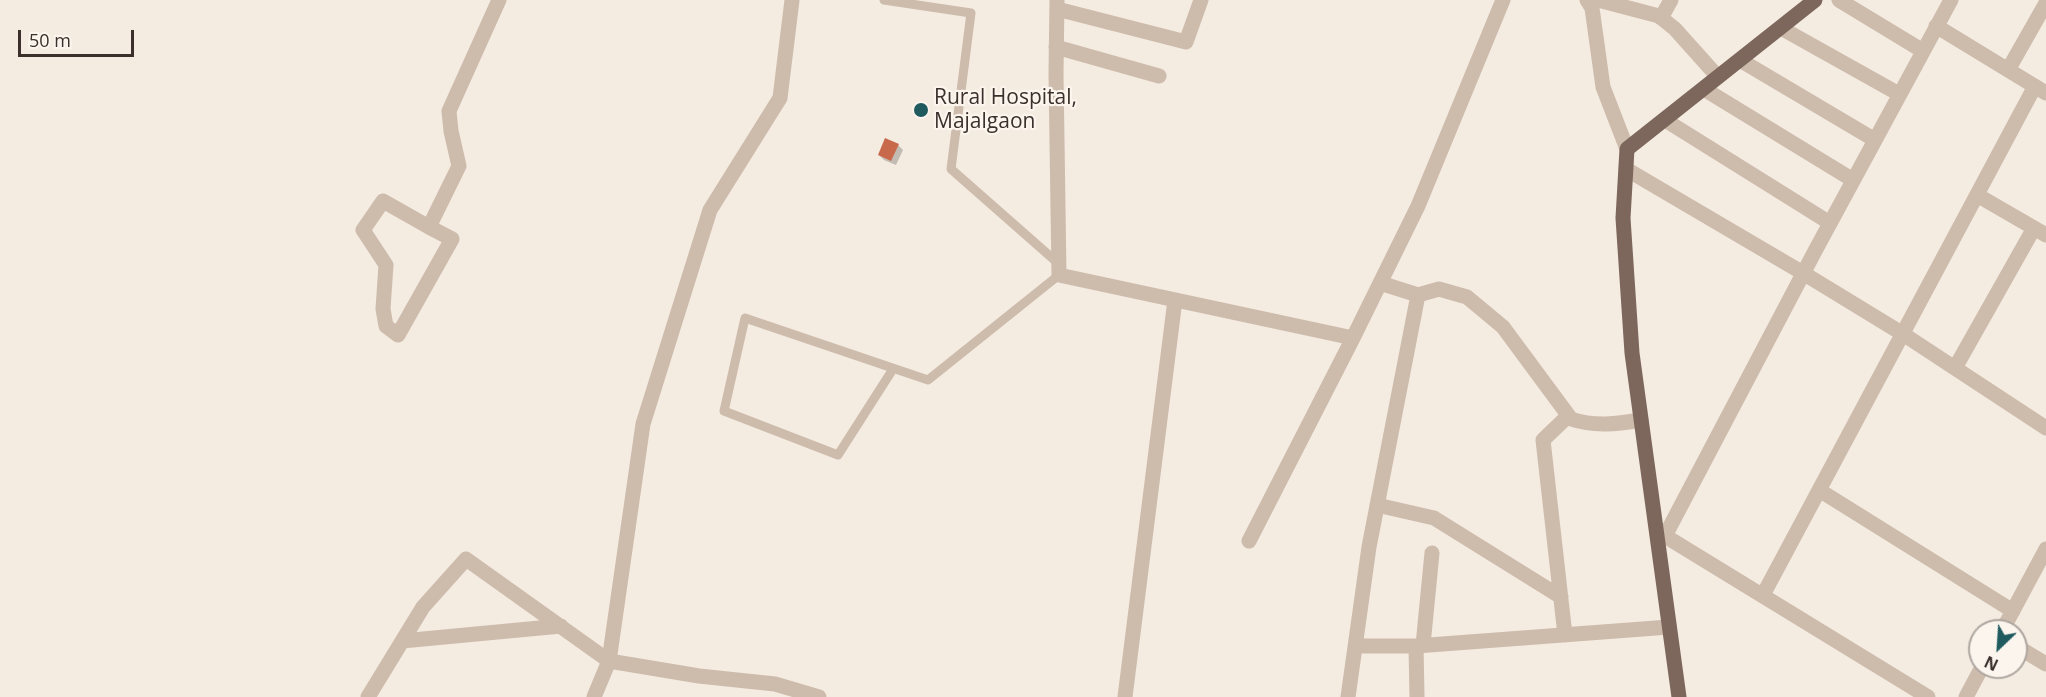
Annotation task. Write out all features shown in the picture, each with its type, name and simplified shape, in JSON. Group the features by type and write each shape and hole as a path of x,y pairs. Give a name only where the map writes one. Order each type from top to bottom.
{"main road":[{"path":"1679,697 1632,353 1623,218 1627,149 1815,0"}],"street":[{"path":"429,227 459,166 449,111 499,0"},
{"path":"592,697 609,661 643,424 710,210 780,98 792,0"},
{"path":"1201,0 1186,42 1057,4 1059,269 1175,300 1353,338"},
{"path":"1249,541 1418,206 1503,0"},
{"path":"1587,0 1592,8 1603,87 1627,149"},
{"path":"1598,0 1661,18 1676,29 1718,77"},
{"path":"1661,18 1671,0"},
{"path":"1839,0 1923,51"},
{"path":"1928,697 1665,536 1803,273 1951,0"},
{"path":"2008,70 2046,3"},
{"path":"1763,596 1977,195 2040,90 1936,27"},
{"path":"1781,28 1899,94"},
{"path":"1056,46 1159,76"},
{"path":"1740,60 1875,140"},
{"path":"1704,89 1853,180"},
{"path":"1665,120 1830,223"},
{"path":"1626,169 1902,334 2046,428"},
{"path":"1955,368 2040,232 1977,195"},
{"path":"383,201 429,227 452,239 398,335 386,326 383,309 386,265 363,230 383,201"},
{"path":"1380,283 1418,295 1439,289 1467,297 1503,327 1571,419 1586,424 1613,425 1641,420"},
{"path":"1348,697 1369,547 1418,295"},
{"path":"1125,697 1175,300"},
{"path":"1565,635 1543,440 1569,416"},
{"path":"1820,490 2013,611"},
{"path":"1377,505 1434,518 1561,597"},
{"path":"2009,619 2046,549"},
{"path":"1417,697 1420,646 1432,554"},
{"path":"368,697 423,607 466,559 609,661 699,676 775,684 794,693 819,697"},
{"path":"402,641 561,626"},
{"path":"1355,646 1420,646 1669,627"},
{"path":"2028,653 2046,664"},
{"path":"1966,697 1976,679"}],"lane":[{"path":"884,0 970,13 951,169 1059,269 928,380 745,318 724,411 838,455 893,369"}],"building":[{"path":"885,138 899,144 891,161 878,155"}],"place":[{"name":"Rural Hospital, Majalgaon","path":"921,110"}]}
